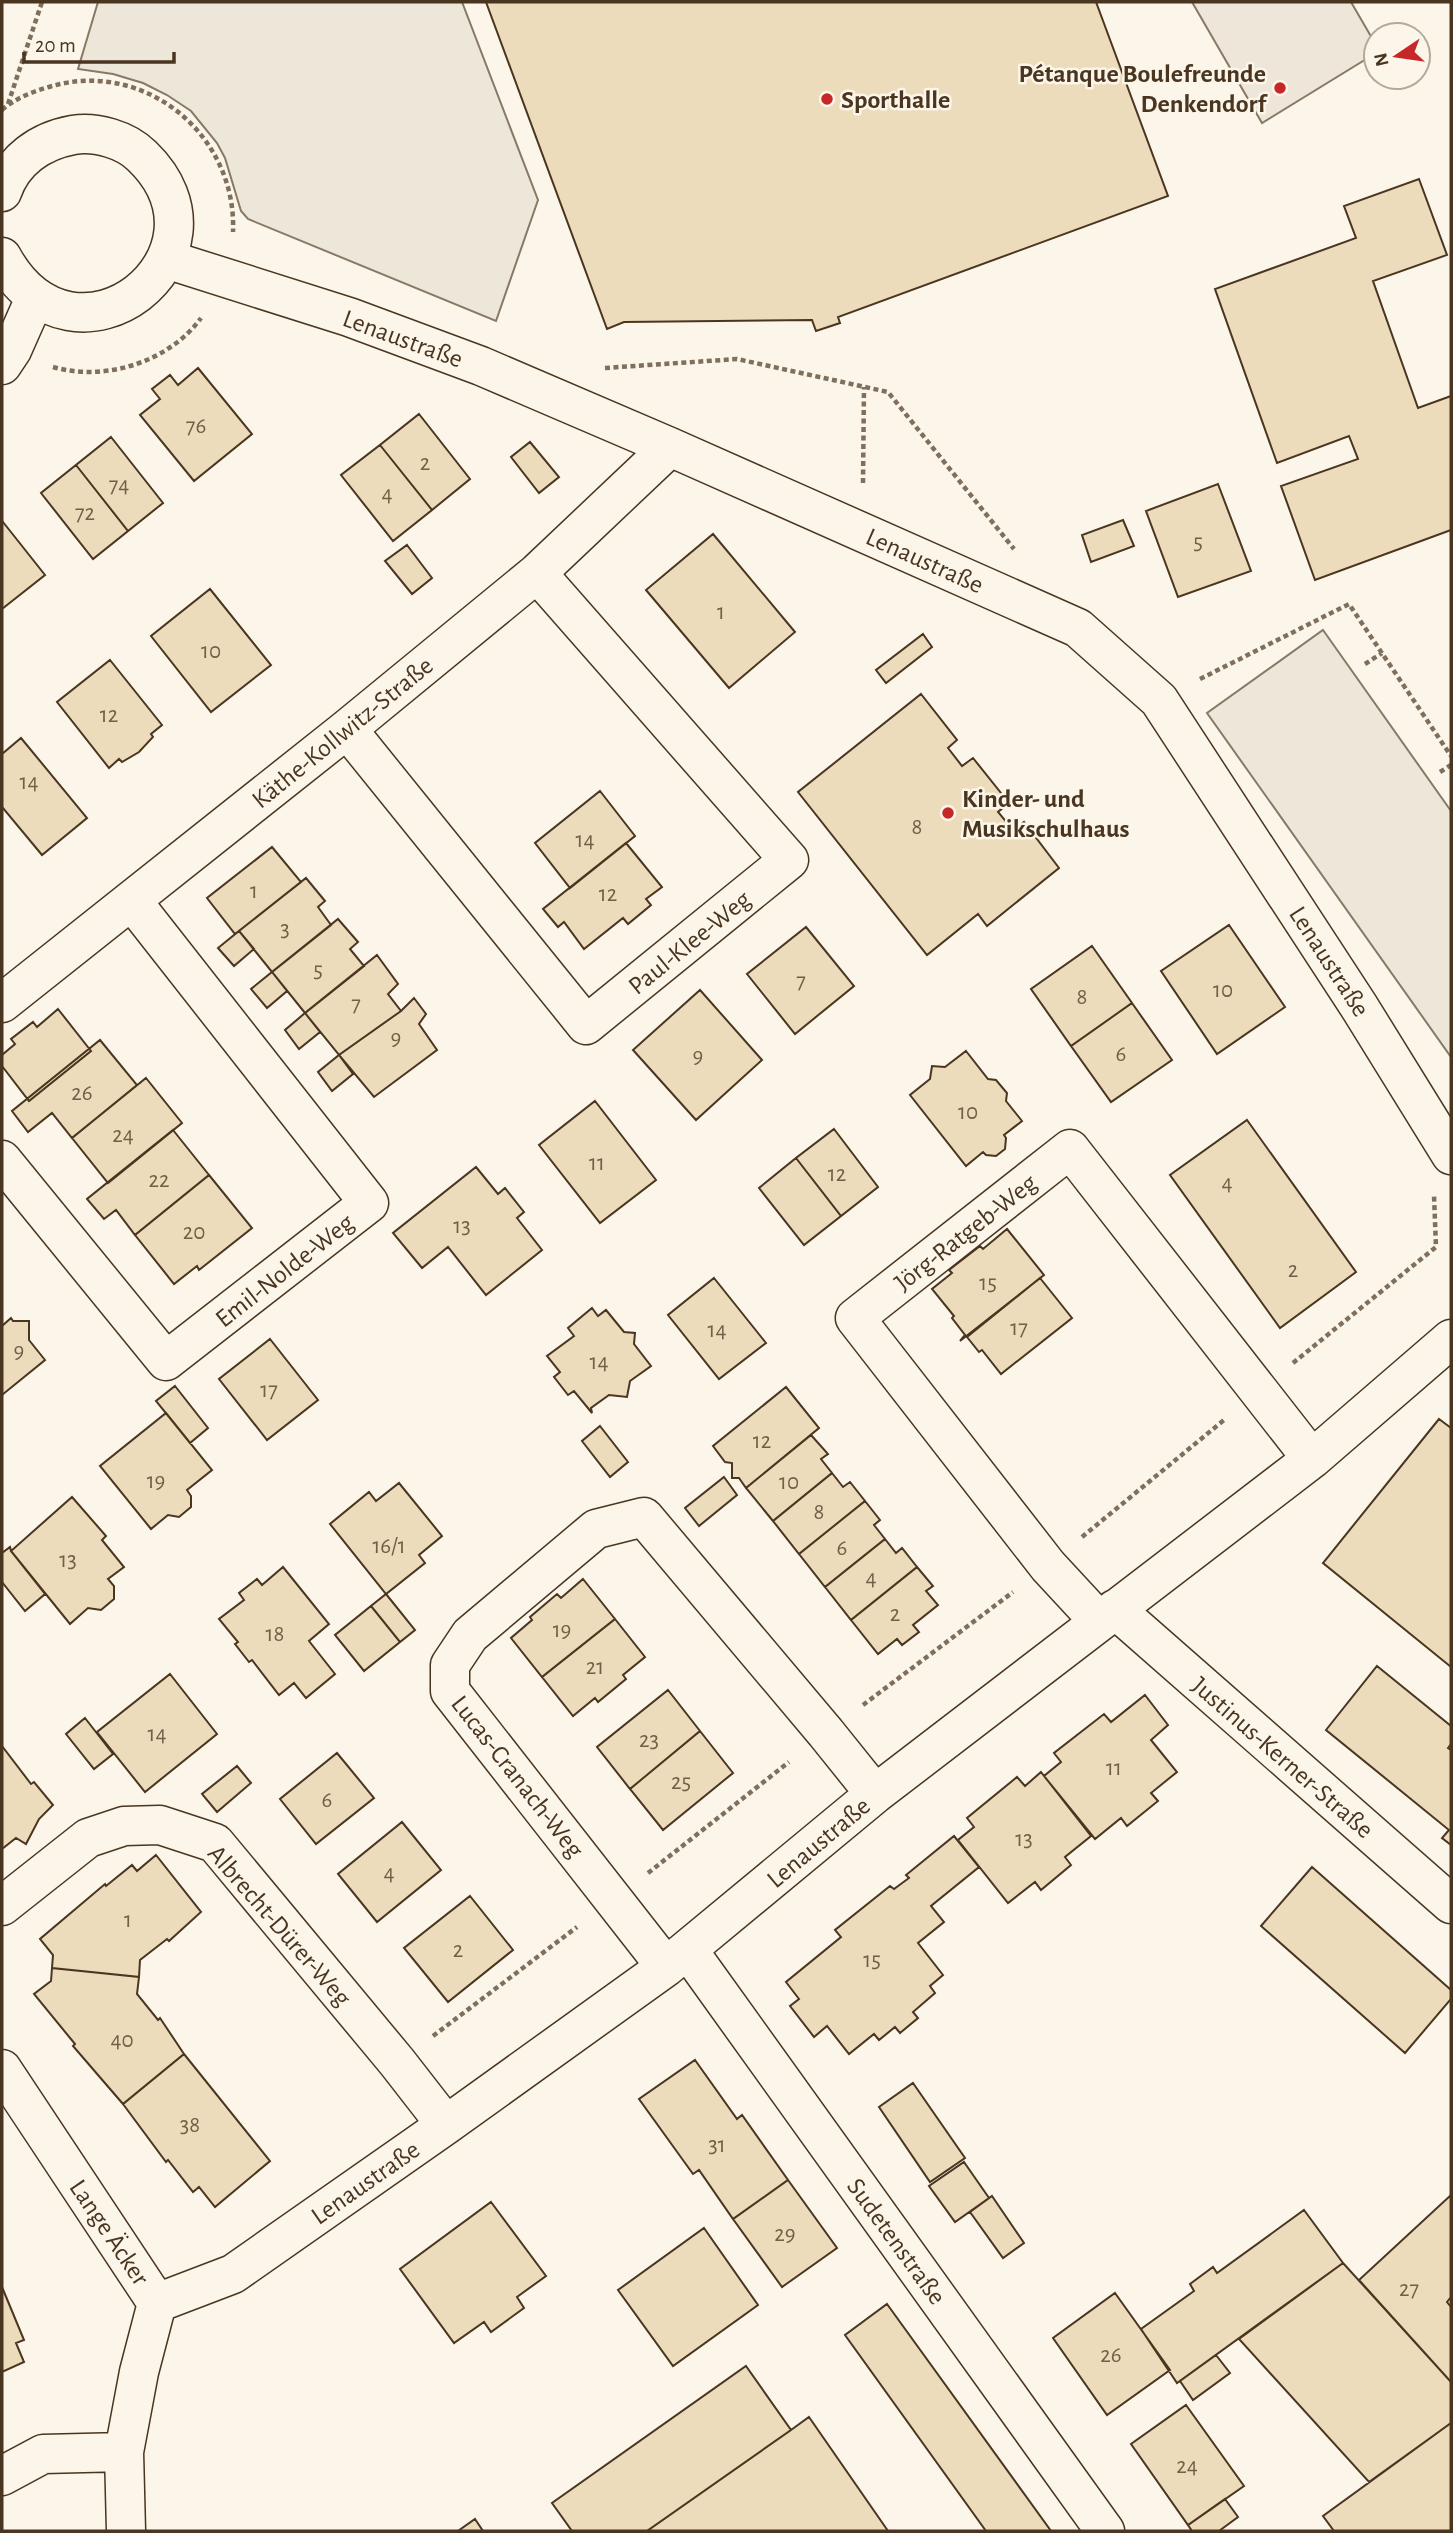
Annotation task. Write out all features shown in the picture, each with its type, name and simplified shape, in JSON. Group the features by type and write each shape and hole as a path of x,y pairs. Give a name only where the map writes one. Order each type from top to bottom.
{"street":[{"path":"2,257 16,281 35,298 56,308 78,312 100,311 121,305 140,293 155,278 166,259 172,240 173,219 163,181 151,165 137,151 101,136 78,134 56,138 36,148 19,163 3,184"},
{"name":"Lenaustraße","path":"166,259 349,317 481,366 1078,628 1159,700 1360,1008 1451,1155"},
{"path":"2,365 12,350 35,298"},
{"name":"Käthe-Kollwitz-Straße","path":"2,1003 347,729 537,573 670,447"},
{"name":"Paul-Klee-Weg","path":"347,729 586,1024 789,860 537,573"},
{"name":"Emil-Nolde-Weg","path":"2,1160 166,1361 369,1203 132,901"},
{"name":"Jörg-Ratgeb-Weg","path":"1107,1615 1048,1566 855,1318 1070,1149 1312,1458"},
{"name":"Lenaustraße","path":"157,2303 233,2274 446,2125 677,1958 874,1794 1312,1458 1451,1339"},
{"name":"Lucas-Cranach-Weg","path":"677,1958 614,1900 450,1691 450,1665 470,1635 596,1529 644,1517 874,1794"},
{"name":"Justinus-Kerner-Straße","path":"1107,1615 1451,1904"},
{"name":"Albrecht-Dürer-Weg","path":"2,1906 88,1838 124,1826 160,1825 215,1843 446,2125"},
{"name":"Sudetenstraße","path":"677,1958 1105,2531"},
{"name":"Lange Äcker","path":"2,2069 157,2303 139,2372 124,2452 126,2531"},
{"path":"2,2476 43,2454 124,2452"}],"path":[{"path":"2,110 8,104 42,2"},
{"path":"599,369 737,359 888,392 1018,553"},
{"path":"862,532 864,387"},
{"path":"1159,700 1349,604 1451,756"},
{"path":"1365,664 1382,653"},
{"path":"1440,772 1451,765"},
{"path":"397,2062 614,1900 826,1733 1048,1566 1436,1247 1434,1193"}],"shaded area":[{"path":"98,2 462,2 538,200 496,321 248,219 241,211 225,158 217,143 191,111 143,83 113,74 78,69"},
{"name":"Pétanque Boulefreunde Denkendorf","path":"1192,2 1351,2 1362,21 1362,62 1262,123"},
{"path":"1323,630 1451,811 1451,1057 1207,713"}],"building":[{"name":"Sporthalle","path":"486,2 1096,2 1168,196 838,317 840,323 816,331 812,320 624,322 607,329"},
{"path":"1419,179 1447,255 1373,281 1418,408 1451,396 1451,530 1315,580 1281,486 1358,459 1349,436 1277,463 1215,289 1356,238 1344,206"},
{"path":"198,368 252,434 194,481 140,415 160,399 152,389 170,375 178,385"},
{"path":"419,414 470,479 432,510 380,445"},
{"path":"111,437 163,503 128,531 76,465"},
{"path":"530,442 559,477 539,493 511,457"},
{"path":"380,445 432,510 393,541 341,475"},
{"path":"76,465 128,531 93,559 41,493"},
{"path":"1218,484 1251,571 1178,597 1146,511"},
{"path":"1123,520 1134,546 1091,562 1082,535"},
{"path":"2,523 45,575 2,609"},
{"path":"713,534 795,632 729,688 646,590"},
{"path":"407,545 432,578 412,594 385,561"},
{"path":"210,589 271,665 211,712 151,636"},
{"path":"923,634 932,647 886,683 876,670"},
{"path":"110,660 162,725 151,734 153,737 139,752 122,762 119,759 109,768 57,702"},
{"name":"Kinder- und Musikschulhaus","path":"921,694 957,740 948,748 962,766 973,758 1009,803 998,812 1013,830 1024,822 1059,868 987,926 978,914 927,955 798,792"},
{"path":"21,738 87,818 42,855 2,807 2,754"},
{"path":"600,791 635,836 570,888 535,843"},
{"path":"626,843 662,887 646,899 651,905 628,924 623,918 584,949 564,922 558,927 543,909"},
{"path":"272,847 301,882 235,934 207,898"},
{"path":"306,878 325,901 318,907 331,925 272,972 239,931"},
{"path":"338,919 358,942 350,949 364,966 305,1013 272,972"},
{"path":"1229,925 1285,1007 1217,1054 1161,971"},
{"path":"806,927 854,986 795,1034 747,974"},
{"path":"239,931 254,949 234,966 218,948"},
{"path":"1092,946 1132,1003 1071,1046 1031,989"},
{"path":"377,955 398,984 388,994 401,1011 339,1055 305,1013"},
{"path":"272,972 287,991 267,1008 251,989"},
{"path":"700,990 762,1060 696,1120 633,1050"},
{"path":"414,998 426,1014 419,1024 437,1050 374,1097 339,1055 401,1011"},
{"path":"1132,1003 1172,1060 1111,1102 1071,1046"},
{"path":"58,1009 91,1051 29,1101 2,1066 2,1055 15,1044 11,1039 33,1022 37,1027"},
{"path":"305,1013 320,1032 299,1049 285,1030"},
{"path":"100,1040 137,1085 72,1138 52,1113 28,1132 12,1111"},
{"path":"966,1051 988,1079 996,1080 1007,1093 1006,1101 1022,1121 1004,1135 1005,1149 996,1156 983,1152 966,1166 910,1095 930,1079 932,1066 945,1067"},
{"path":"339,1055 353,1074 332,1091 318,1072"},
{"path":"146,1078 182,1123 108,1183 72,1138"},
{"path":"595,1101 656,1180 600,1223 539,1145"},
{"path":"1247,1120 1356,1272 1280,1328 1170,1175"},
{"path":"834,1129 878,1187 841,1216 796,1158"},
{"path":"173,1130 209,1175 135,1235 116,1210 104,1219 87,1199"},
{"path":"796,1158 841,1216 804,1245 759,1188"},
{"path":"476,1167 498,1194 505,1188 524,1212 517,1218 542,1250 486,1295 448,1247 422,1268 393,1233"},
{"path":"209,1175 252,1228 199,1270 197,1266 174,1284 135,1235"},
{"path":"1007,1229 1044,1275 960,1341 965,1335 952,1318 954,1316 932,1289 952,1273 949,1270 980,1246 983,1249"},
{"path":"714,1278 766,1343 719,1379 668,1315"},
{"path":"1040,1278 1072,1318 1001,1374 982,1350 979,1352 967,1337"},
{"path":"592,1308 598,1316 606,1310 624,1332 635,1333 634,1344 651,1366 630,1381 627,1397 609,1395 591,1408 592,1413 574,1391 568,1395 554,1377 560,1372 547,1356 574,1336 568,1328"},
{"path":"11,1318 13,1321 29,1321 29,1340 45,1360 2,1395 2,1326"},
{"path":"270,1339 318,1400 267,1440 219,1379"},
{"path":"175,1386 208,1428 190,1443 156,1401"},
{"path":"786,1387 819,1428 746,1488 739,1478 732,1478 732,1463 725,1462 713,1446"},
{"path":"166,1413 212,1470 187,1490 191,1496 191,1507 179,1517 168,1515 151,1529 100,1466"},
{"path":"1439,1419 1451,1428 1451,1667 1323,1563"},
{"path":"600,1426 628,1462 610,1477 582,1441"},
{"path":"811,1435 828,1454 821,1459 832,1473 773,1521 746,1488"},
{"path":"832,1473 843,1487 850,1482 865,1501 799,1554 773,1521"},
{"path":"724,1477 737,1495 699,1526 685,1508"},
{"path":"399,1483 442,1536 419,1555 425,1563 386,1594 330,1524 369,1492 376,1501"},
{"path":"72,1497 106,1536 102,1540 124,1567 108,1579 114,1586 114,1599 101,1610 88,1608 70,1624 11,1551"},
{"path":"865,1501 880,1520 874,1525 885,1539 825,1587 799,1554"},
{"path":"885,1539 896,1553 902,1548 917,1567 851,1620 825,1587"},
{"path":"10,1547 45,1594 25,1611 2,1582 2,1553"},
{"path":"283,1567 329,1624 309,1641 335,1674 306,1698 294,1683 279,1695 252,1660 249,1662 235,1644 238,1642 219,1619 244,1600 239,1593 257,1579 262,1585"},
{"path":"917,1567 933,1586 926,1591 938,1605 913,1625 919,1632 902,1645 897,1639 878,1654 851,1620"},
{"path":"583,1579 615,1619 542,1677 511,1638 557,1594 561,1598"},
{"path":"386,1594 415,1630 400,1642 371,1606"},
{"path":"371,1606 400,1642 364,1671 335,1635"},
{"path":"615,1619 645,1657 623,1675 626,1679 598,1702 595,1698 573,1716 542,1677"},
{"path":"1377,1666 1451,1726 1451,1744 1448,1748 1451,1750 1451,1845 1442,1838 1449,1830 1326,1730"},
{"path":"170,1674 217,1734 145,1792 97,1732"},
{"path":"668,1690 700,1731 630,1789 597,1747"},
{"path":"1145,1695 1168,1725 1151,1740 1177,1772 1151,1793 1158,1801 1127,1826 1121,1818 1095,1839 1044,1776 1061,1762 1054,1753 1104,1714 1111,1722"},
{"path":"85,1718 113,1754 94,1769 66,1734"},
{"path":"700,1731 733,1773 663,1830 630,1789"},
{"path":"2,1746 31,1784 34,1782 53,1805 39,1819 26,1844 16,1838 2,1849"},
{"path":"337,1753 374,1798 316,1844 280,1799"},
{"path":"237,1766 251,1783 217,1812 202,1794"},
{"path":"1041,1772 1091,1836 1065,1857 1071,1865 1041,1890 1035,1882 1008,1903 958,1840 974,1827 967,1818 1017,1777 1025,1786"},
{"path":"402,1822 441,1870 377,1922 338,1874"},
{"path":"954,1836 979,1867 931,1906 944,1922 918,1943 943,1975 930,1986 935,1993 913,2012 918,2018 900,2033 895,2027 879,2040 874,2034 849,2054 827,2026 814,2037 790,2006 799,1999 786,1982 841,1937 835,1930 890,1886 894,1889 909,1878 906,1875"},
{"path":"156,1855 201,1912 169,1941 167,1939 140,1960 139,1977 52,1968 53,1955 40,1939 105,1884 106,1886 132,1865 137,1871"},
{"path":"1312,1867 1451,1990 1451,1999 1405,2053 1261,1926"},
{"path":"470,1896 513,1950 448,2002 404,1948"},
{"path":"52,1968 139,1977 137,1994 158,2020 160,2018 184,2054 123,2104 73,2046 75,2044 34,1994 51,1981"},
{"path":"184,2054 270,2161 215,2207 199,2187 193,2192 168,2160 166,2162 123,2104"},
{"path":"695,2060 737,2119 742,2115 788,2180 733,2219 699,2170 693,2174 639,2099"},
{"path":"913,2083 965,2158 930,2182 879,2107"},
{"path":"964,2162 989,2198 955,2222 929,2186"},
{"path":"788,2180 837,2248 782,2287 733,2219"},
{"path":"1451,2195 1451,2297 1447,2302 1451,2307 1451,2382 1359,2280"},
{"path":"992,2196 1024,2243 1003,2258 970,2212"},
{"path":"491,2202 546,2276 517,2297 524,2308 491,2332 484,2322 454,2343 400,2269"},
{"path":"1304,2210 1343,2263 1177,2383 1141,2329 1194,2291 1190,2284 1213,2267 1217,2273"},
{"path":"704,2228 758,2305 673,2366 618,2290"},
{"path":"1343,2263 1451,2382 1451,2423 1369,2482 1239,2339"},
{"path":"2,2287 24,2340 16,2343 24,2362 2,2372"},
{"path":"1115,2293 1170,2370 1107,2415 1053,2338"},
{"path":"887,2304 1051,2531 986,2531 845,2335"},
{"path":"1216,2355 1230,2373 1193,2400 1180,2381"},
{"path":"746,2366 791,2430 647,2531 572,2531 552,2503"},
{"path":"1186,2405 1244,2486 1188,2525 1131,2444"},
{"path":"809,2417 888,2531 647,2531 791,2430"},
{"path":"1451,2423 1451,2531 1334,2531 1323,2516"},
{"path":"1225,2499 1238,2517 1219,2531 1192,2531 1188,2525"},
{"path":"475,2519 483,2531 458,2531"}],"place":[{"name":"Pétanque Boulefreunde Denkendorf","path":"1280,88"},
{"name":"Sporthalle","path":"827,99"},
{"name":"Kinder- und Musikschulhaus","path":"948,813"}]}
